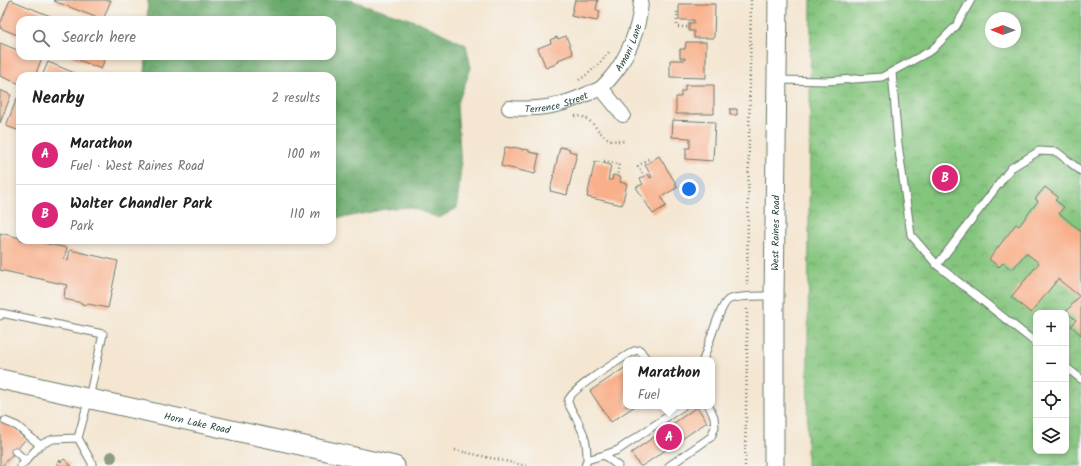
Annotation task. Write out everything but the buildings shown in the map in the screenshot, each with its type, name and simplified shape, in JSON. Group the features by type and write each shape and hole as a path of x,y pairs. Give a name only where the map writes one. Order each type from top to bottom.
{"main road":[{"name":"West Raines Road","path":"774,466 774,296 778,0"},
{"name":"Horn Lake Road","path":"0,379 395,466"}],"street":[{"name":"Amani Lane","path":"601,88 614,74 626,55 637,27 641,0"},
{"name":"Terrence Street","path":"509,108 535,109 547,107 573,101 601,88"},
{"path":"601,88 623,115"}],"lane":[{"path":"777,80 827,81 882,77 932,50 956,26 971,0"},
{"path":"892,72 898,144 911,235 937,265 1033,341"},
{"path":"937,265 1012,168 1039,151 1057,152 1081,171"},
{"path":"704,357 721,310 728,300 747,297 774,296"},
{"path":"0,316 1,313 103,334 89,398 78,438 92,463 92,466"},
{"path":"625,357 634,351 640,350 645,357"},
{"path":"623,358 579,387 569,397 568,403 587,443 586,463 618,450 678,409"},
{"path":"1069,369 1081,379"},
{"path":"669,466 711,437 715,426 710,409"},
{"path":"4,421 17,426 40,444"},
{"path":"15,451 24,463 40,444 53,439 78,438"},
{"path":"604,455 618,466"}],"path":[{"path":"745,466 748,357 747,297 752,0"},
{"path":"677,12 677,27 688,27"},
{"path":"577,81 593,70 609,52"},
{"path":"573,116 578,116 588,120 609,139 614,141 625,141"},
{"path":"644,177 638,166 650,158"},
{"path":"604,161 619,164 617,176"},
{"path":"455,450 527,466"}],"green space":[{"path":"148,0 350,0 421,23 466,45 471,68 457,105 461,167 457,208 439,218 410,207 385,209 347,217 336,218 336,72 145,72 146,60 336,60 336,16 147,16"},
{"path":"811,0 1081,0 1081,466 807,466"}],"place":[{"name":"Walter Chandler Park","path":"945,178"},
{"name":"Marathon","path":"669,437"}]}
